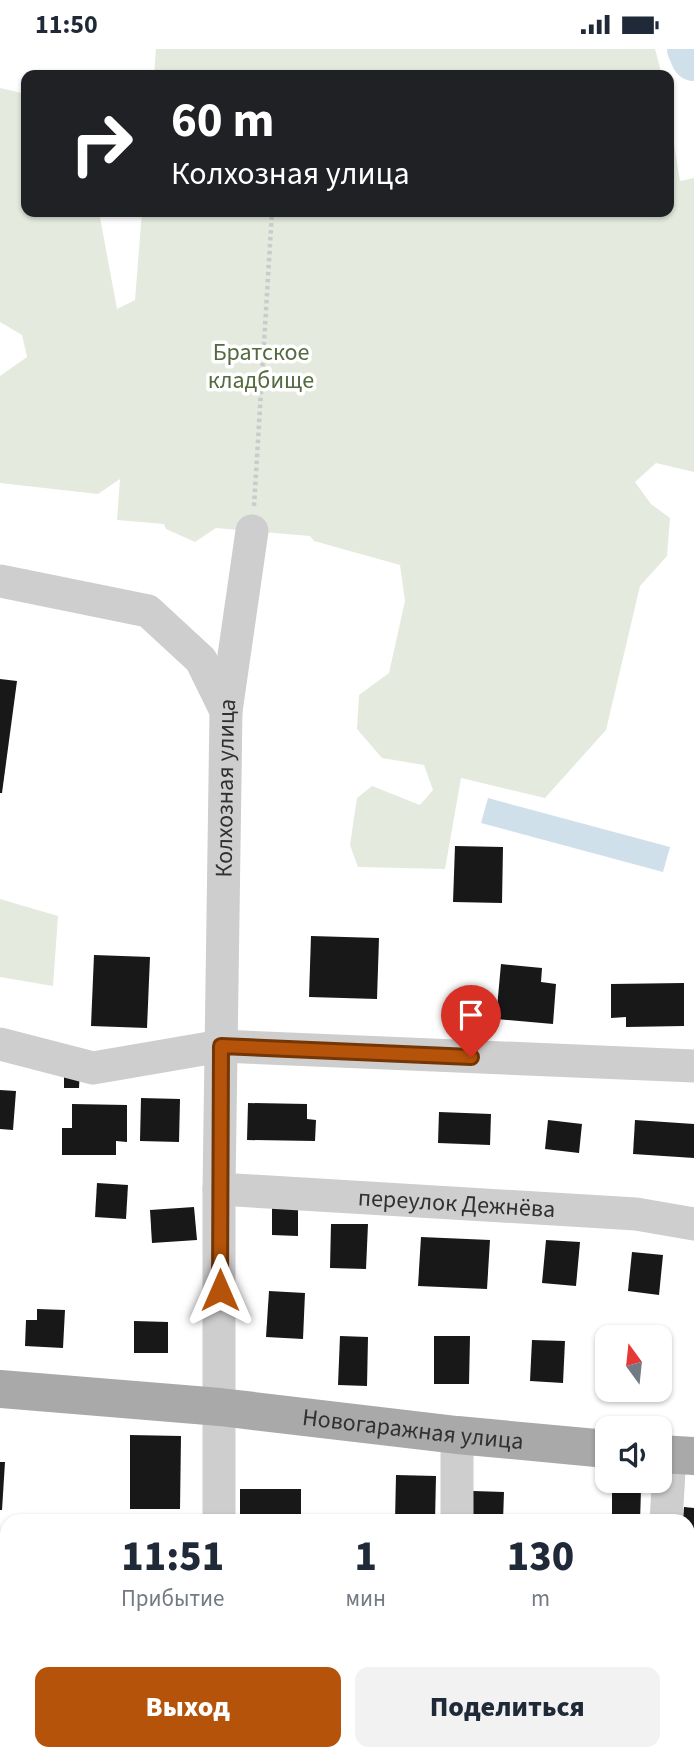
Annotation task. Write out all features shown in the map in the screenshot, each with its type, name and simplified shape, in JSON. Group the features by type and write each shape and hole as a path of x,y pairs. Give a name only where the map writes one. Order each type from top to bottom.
{"main road":[{"name":"Новогаражная улица","path":"0,1389 220,1407 457,1436 595,1448"}],"street":[{"name":"Колхозная улица","path":"219,1514 219,1189 226,711 252,531"},
{"path":"0,581 148,611 201,660 226,711"},
{"path":"0,1044 93,1068 221,1046 694,1066"},
{"name":"переулок Дежнёва","path":"219,1189 636,1214 694,1224"},
{"path":"457,1436 457,1514"},
{"path":"667,1514 675,1455"}],"path":[{"path":"252,531 272,217"}],"green space":[{"path":"156,49 655,49 661,70 154,70"},
{"name":"Братское кладбище","path":"0,88 21,93 21,217 100,217 117,309 135,300 142,217 674,217 674,144 680,181 694,178 694,472 656,463 635,482 651,504 670,518 667,556 640,586 606,730 545,798 461,778 445,869 358,867 350,845 357,798 372,786 420,805 433,790 424,765 382,758 357,729 359,695 389,673 405,601 400,565 314,541 310,536 216,528 195,542 166,529 164,524 117,520 120,479 98,494 0,483 0,376 27,357 22,335 0,322"},
{"path":"0,899 58,916 53,986 0,977"}],"water":[{"path":"488,798 670,847 663,872 481,823"}],"building":[{"path":"0,679 17,681 2,793 0,793"},
{"path":"455,846 503,847 502,903 453,902"},
{"path":"311,936 379,938 377,999 309,997"},
{"path":"94,955 150,957 147,1028 91,1026"},
{"path":"501,964 542,968 541,982 556,984 553,1024 496,1019"},
{"path":"684,983 684,1026 626,1027 626,1017 611,1018 611,984"},
{"path":"64,1067 80,1067 79,1088 64,1088"},
{"path":"0,1090 16,1091 13,1130 0,1129"},
{"path":"141,1098 180,1099 179,1142 140,1141"},
{"path":"248,1103 307,1104 307,1119 316,1120 315,1141 247,1140"},
{"path":"72,1104 127,1105 127,1142 116,1141 116,1155 62,1155 62,1128 72,1128"},
{"path":"439,1112 491,1114 490,1145 438,1143"},
{"path":"548,1120 582,1124 579,1153 545,1149"},
{"path":"635,1120 694,1124 694,1158 633,1154"},
{"path":"97,1183 128,1185 126,1219 95,1217"},
{"path":"272,1203 298,1204 298,1236 272,1235"},
{"path":"194,1207 197,1240 152,1243 150,1210"},
{"path":"331,1224 368,1224 366,1269 330,1268"},
{"path":"421,1237 490,1240 487,1289 418,1286"},
{"path":"546,1240 580,1242 576,1286 542,1283"},
{"path":"632,1252 663,1255 659,1295 628,1291"},
{"path":"269,1291 305,1293 303,1339 266,1337"},
{"path":"37,1309 65,1310 63,1348 25,1346 26,1320 37,1320"},
{"path":"134,1321 168,1322 168,1353 134,1353"},
{"path":"340,1336 368,1337 367,1386 338,1385"},
{"path":"434,1336 470,1336 469,1384 434,1384"},
{"path":"532,1340 565,1341 563,1383 530,1381"},
{"path":"130,1435 181,1436 180,1509 130,1509"},
{"path":"0,1462 5,1462 2,1510 0,1510"},
{"path":"396,1475 436,1476 435,1514 395,1514"},
{"path":"240,1489 301,1489 301,1514 240,1514"},
{"path":"473,1491 504,1492 503,1514 472,1514"},
{"path":"612,1493 641,1493 640,1514 612,1514"},
{"path":"684,1507 694,1508 694,1514 684,1514"}],"waterway":[{"path":"690,49 694,58"}],"route":[{"path":"220,1290 221,1046 471,1057"}]}
